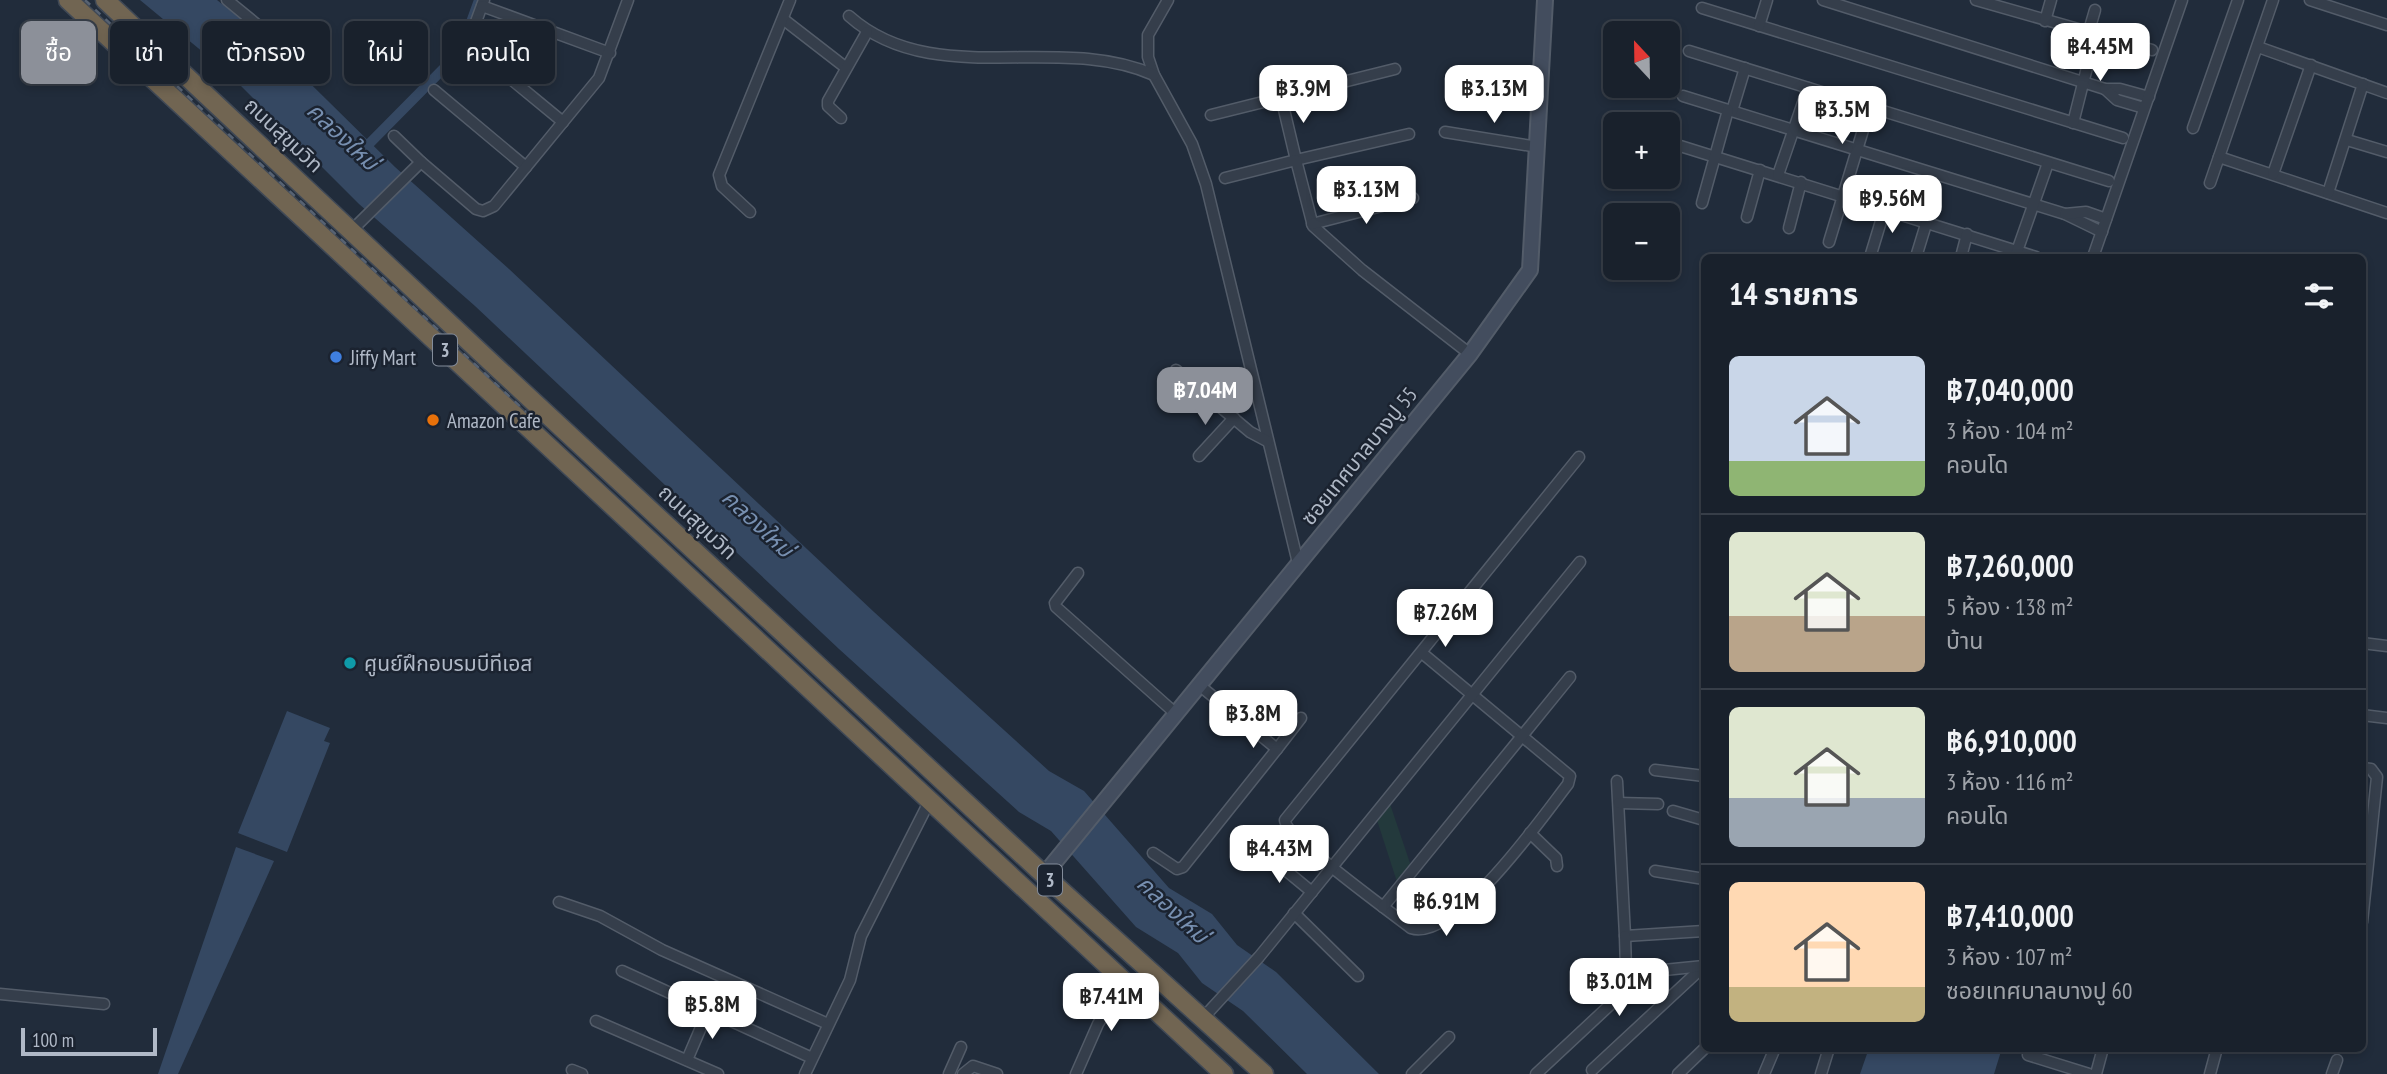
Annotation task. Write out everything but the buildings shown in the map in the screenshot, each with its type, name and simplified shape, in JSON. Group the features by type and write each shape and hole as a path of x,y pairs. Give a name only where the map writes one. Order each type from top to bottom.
{"highway":[{"name":"3","path":"68,0 1224,1074"},
{"name":"ถนนสุขุมวิท","path":"105,0 357,224 496,367 1044,875 1264,1074"},
{"path":"822,701 839,683"}],"street":[{"path":"227,0 253,21"},
{"path":"394,136 417,166 476,209 483,211 494,206 599,78 627,0"},
{"path":"750,212 722,186 719,175 790,0"},
{"path":"1168,0 1148,35 1148,57 1154,75 1199,162 1298,562"},
{"name":"ซอยเทศบาลบางปู 55","path":"1044,875 1470,354 1530,270 1545,0"},
{"path":"1759,26 1767,0"},
{"path":"1823,0 2105,89 2120,89 2149,97"},
{"path":"1976,0 2005,4 2045,21 2152,50"},
{"path":"2045,21 2051,0"},
{"path":"2094,254 2182,0"},
{"path":"2193,128 2238,0"},
{"path":"2210,183 2273,0"},
{"path":"2310,0 2334,4 2387,26"},
{"path":"563,122 472,47 470,38 483,3 610,53"},
{"path":"1702,8 2123,138"},
{"path":"2073,124 2084,82 2095,10"},
{"path":"849,16 867,32 921,52 1096,60 1127,64 1154,75"},
{"path":"783,19 845,67"},
{"path":"841,118 827,103 867,32"},
{"path":"2258,47 2387,93"},
{"path":"1689,51 2109,181"},
{"path":"2273,174 2311,65"},
{"path":"1702,202 1745,68"},
{"path":"1211,115 1395,69"},
{"path":"2328,193 2363,84"},
{"path":"1778,175 1808,88"},
{"path":"2105,89 2117,100 2144,108"},
{"path":"434,90 526,167"},
{"path":"1684,96 2066,214 2102,232"},
{"path":"1281,97 1312,224 1362,270 1470,354"},
{"path":"1829,243 1870,107"},
{"path":"1446,132 1538,147"},
{"path":"1224,177 1409,134"},
{"path":"2347,140 2387,152"},
{"path":"1680,146 1927,221 2015,254 2048,163"},
{"path":"2219,157 2387,213"},
{"path":"357,224 417,166"},
{"path":"1747,217 1760,170"},
{"path":"1789,228 1801,182"},
{"path":"1312,224 1412,198"},
{"path":"1871,254 1885,208"},
{"path":"2066,214 2086,212 2106,219"},
{"path":"1917,254 1927,221"},
{"path":"1962,254 1967,234"},
{"path":"1176,370 1234,418 1267,441"},
{"path":"1199,456 1234,418"},
{"path":"1422,653 1570,776 1568,784 1479,894 1430,929 1411,928 1383,907 1289,831 1285,820 1579,457"},
{"path":"1204,1017 1259,957 1580,562"},
{"path":"1078,573 1055,603 1056,607 1175,713"},
{"path":"2366,643 2387,646"},
{"path":"1383,907 1570,677"},
{"path":"1199,685 1277,750"},
{"path":"2366,715 2387,718"},
{"path":"1153,853 1177,869 1183,867 1301,718"},
{"path":"2366,768 2371,769 2377,777 2375,810 2366,856"},
{"path":"1655,770 1701,776"},
{"path":"1617,781 1626,970 1633,983"},
{"path":"805,1074 856,964 861,936 929,802"},
{"path":"1619,803 1658,804"},
{"path":"2366,809 2375,810"},
{"path":"1673,811 1701,819"},
{"path":"1530,832 1556,858 1557,866"},
{"path":"1266,854 1312,892"},
{"path":"1655,871 1701,879"},
{"path":"559,902 592,913 662,950 828,1024"},
{"path":"1294,914 1358,976"},
{"path":"1625,936 1701,931"},
{"path":"1536,1074 1633,983 1654,971 1701,966"},
{"path":"1592,1070 1701,969"},
{"path":"622,971 812,1058"},
{"path":"1076,1074 1098,1024 1125,981"},
{"path":"0,994 104,1004"},
{"path":"687,1060 708,1011"},
{"path":"596,1021 718,1074"},
{"path":"1412,1074 1449,1037"},
{"path":"949,1074 961,1047"},
{"path":"1678,1074 1701,1052"},
{"path":"1764,1074 1773,1052"},
{"path":"1821,1074 1828,1052"},
{"path":"2096,1074 2103,1052"},
{"path":"2210,1074 2216,1052"},
{"path":"2028,1055 2089,1074"},
{"path":"2332,1074 2337,1060"},
{"path":"963,1074 966,1068 978,1066 997,1074"}],"green space":[{"path":"1388,798 1412,869 1398,885 1375,814"}],"water":[{"path":"140,0 217,0 244,21 202,21 202,51 188,40 188,21 165,21"},
{"name":"คลองใหม่","path":"239,84 311,84 395,167 509,269 874,612 1049,771 1084,791 1169,888 1212,914 1237,945 1276,972 1379,1074 1307,1074 1243,1011 1202,983 1178,953 1136,927 1051,831 1019,812 839,649 475,306 359,204"},
{"path":"287,711 330,728 324,741 330,743 287,852 238,833"},
{"path":"236,847 274,861 178,1074 158,1074"},
{"path":"1868,1052 2001,1052 1994,1074 1860,1074"}],"waterway":[{"name":"คลองใหม่","path":"363,150 449,63 470,25 479,0"}],"railway":[{"path":"85,0 526,412"}],"place":[{"name":"Jiffy Mart","path":"336,357"},
{"name":"Amazon Cafe","path":"433,420"},
{"name":"ศูนย์ฝึกอบรมบีทีเอส","path":"350,663"}]}
